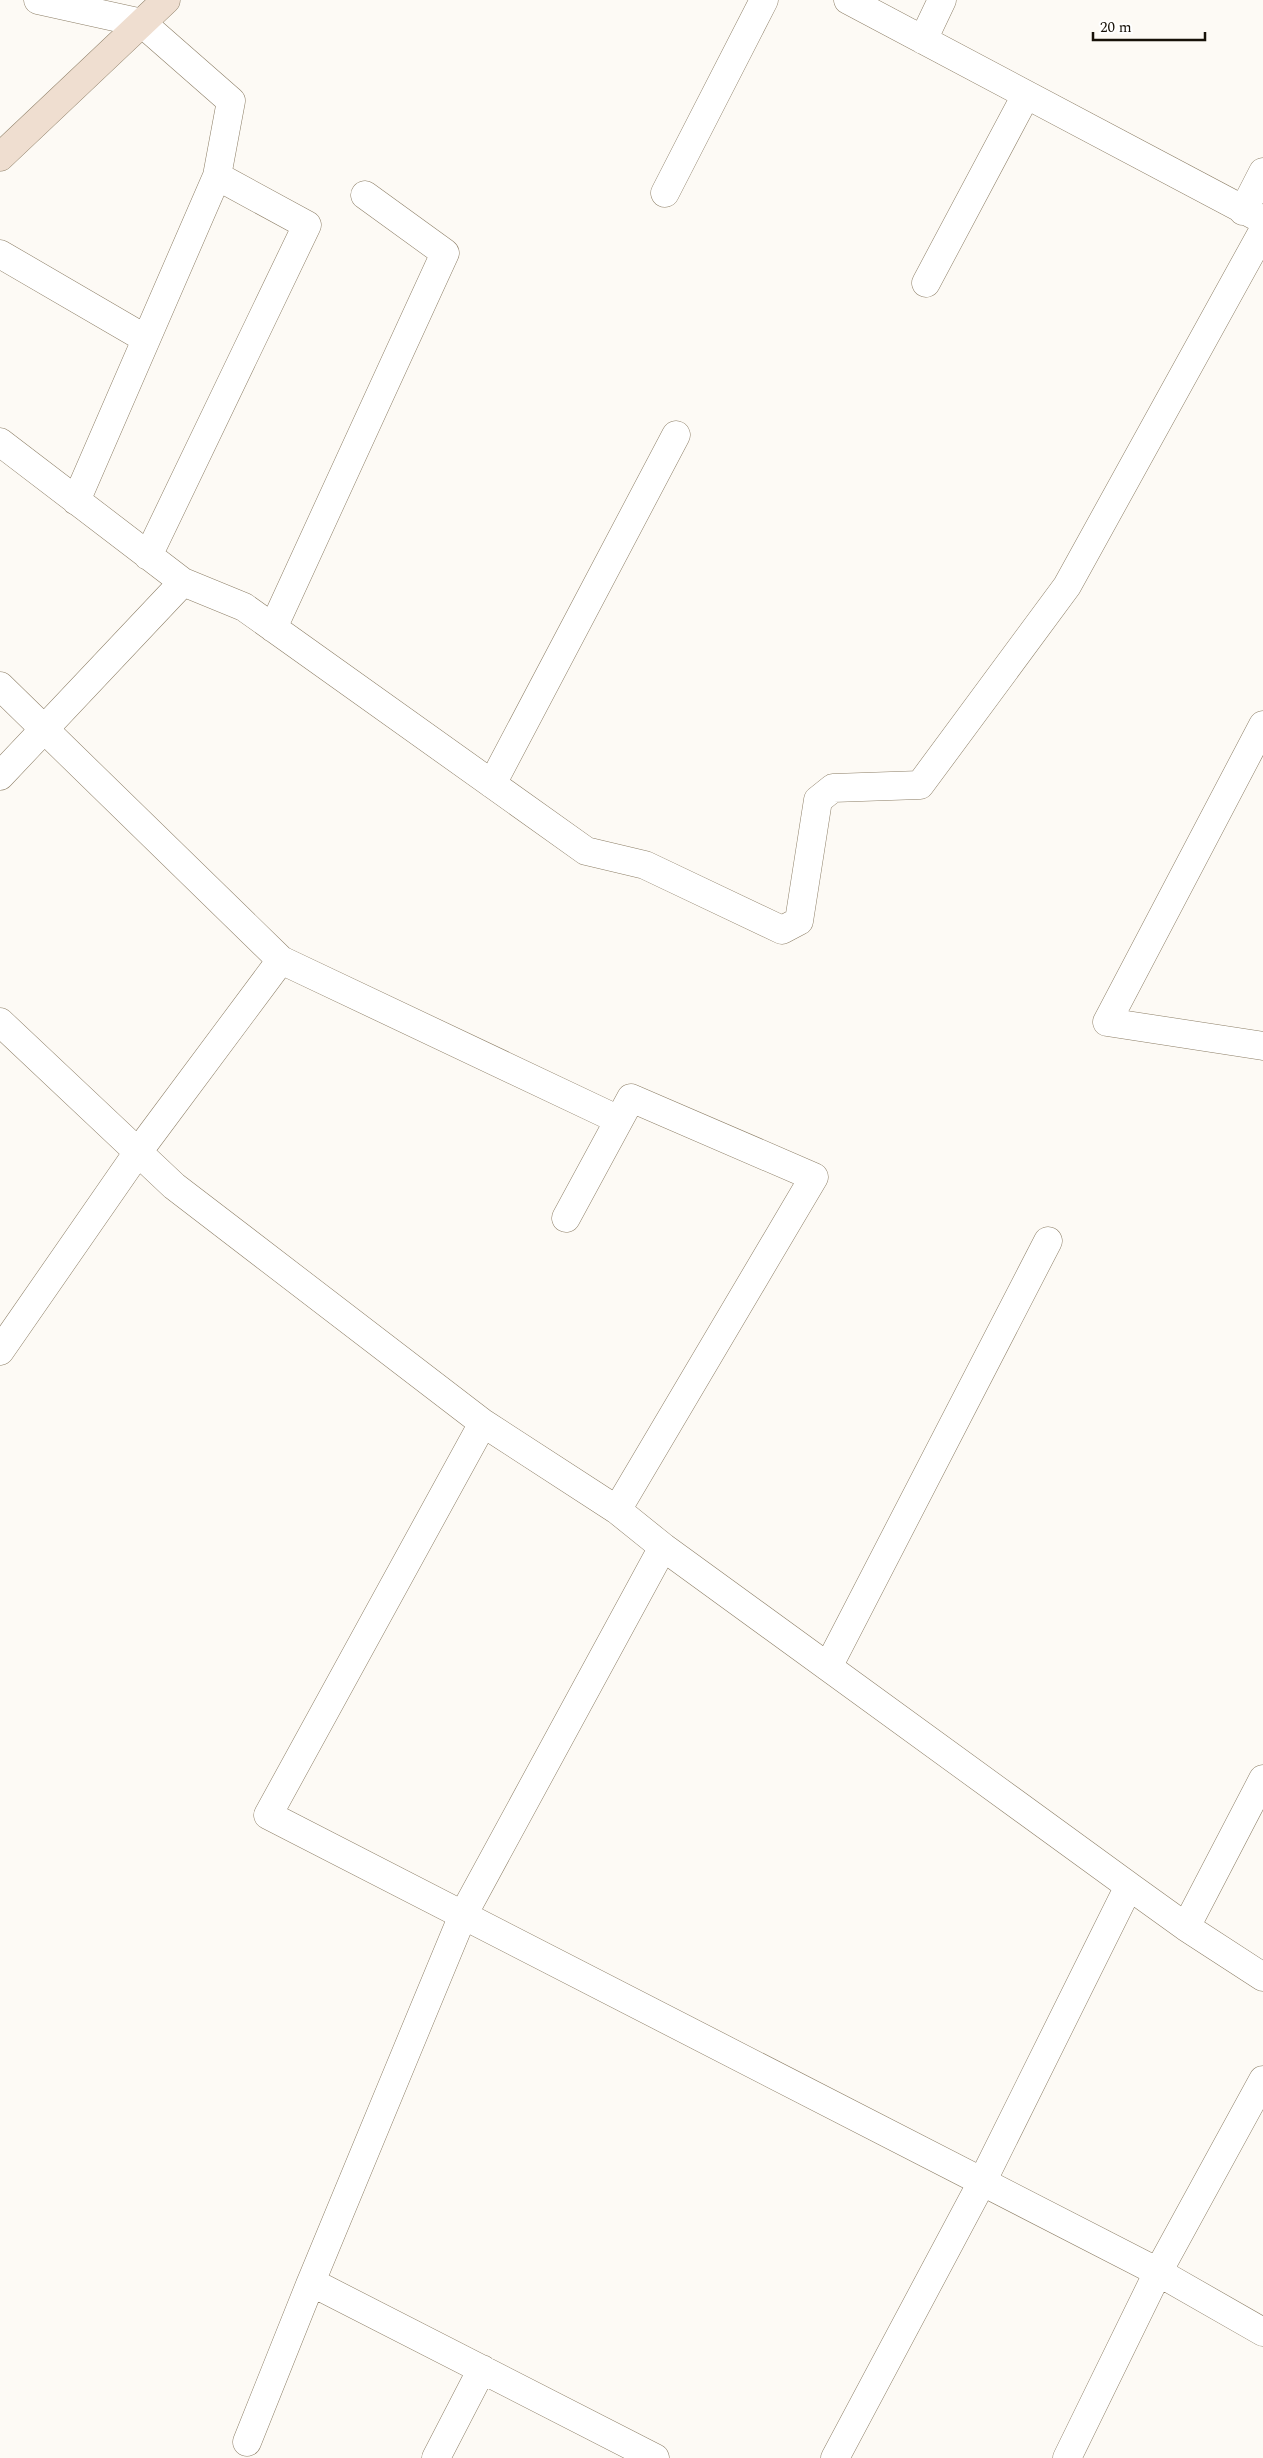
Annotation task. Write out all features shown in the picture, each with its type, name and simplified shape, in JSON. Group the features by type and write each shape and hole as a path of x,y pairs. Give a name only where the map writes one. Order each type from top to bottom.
{"main road":[{"path":"0,157 166,0"}],"street":[{"path":"38,0 142,23 231,101 217,176 76,501"},
{"path":"665,193 764,0"},
{"path":"848,0 1253,216 1263,172"},
{"path":"923,40 942,0"},
{"path":"926,283 1026,95"},
{"path":"148,556 307,225 217,176"},
{"path":"273,628 445,253 365,195"},
{"path":"0,442 183,582 244,607 586,851 645,865 782,930 800,921 818,800 833,788 920,785 1067,586 1263,231"},
{"path":"0,254 146,339"},
{"path":"492,784 676,435"},
{"path":"0,776 183,582"},
{"path":"0,686 281,960 619,1120"},
{"path":"1263,725 1107,1022 1263,1046"},
{"path":"0,1351 138,1152 281,960"},
{"path":"0,1022 174,1186 484,1423 617,1510 663,1547 1129,1886 1186,1927 1263,1977"},
{"path":"566,1218 631,1098 814,1177 617,1510"},
{"path":"828,1667 1048,1241"},
{"path":"484,1423 268,1815 1158,2272 1263,2332"},
{"path":"247,2442 463,1915 663,1547"},
{"path":"1186,1927 1263,1779"},
{"path":"835,2458 982,2182 1129,1886"},
{"path":"1067,2458 1158,2272 1263,2080"},
{"path":"311,2282 655,2458"},
{"path":"436,2458 482,2369"}]}
